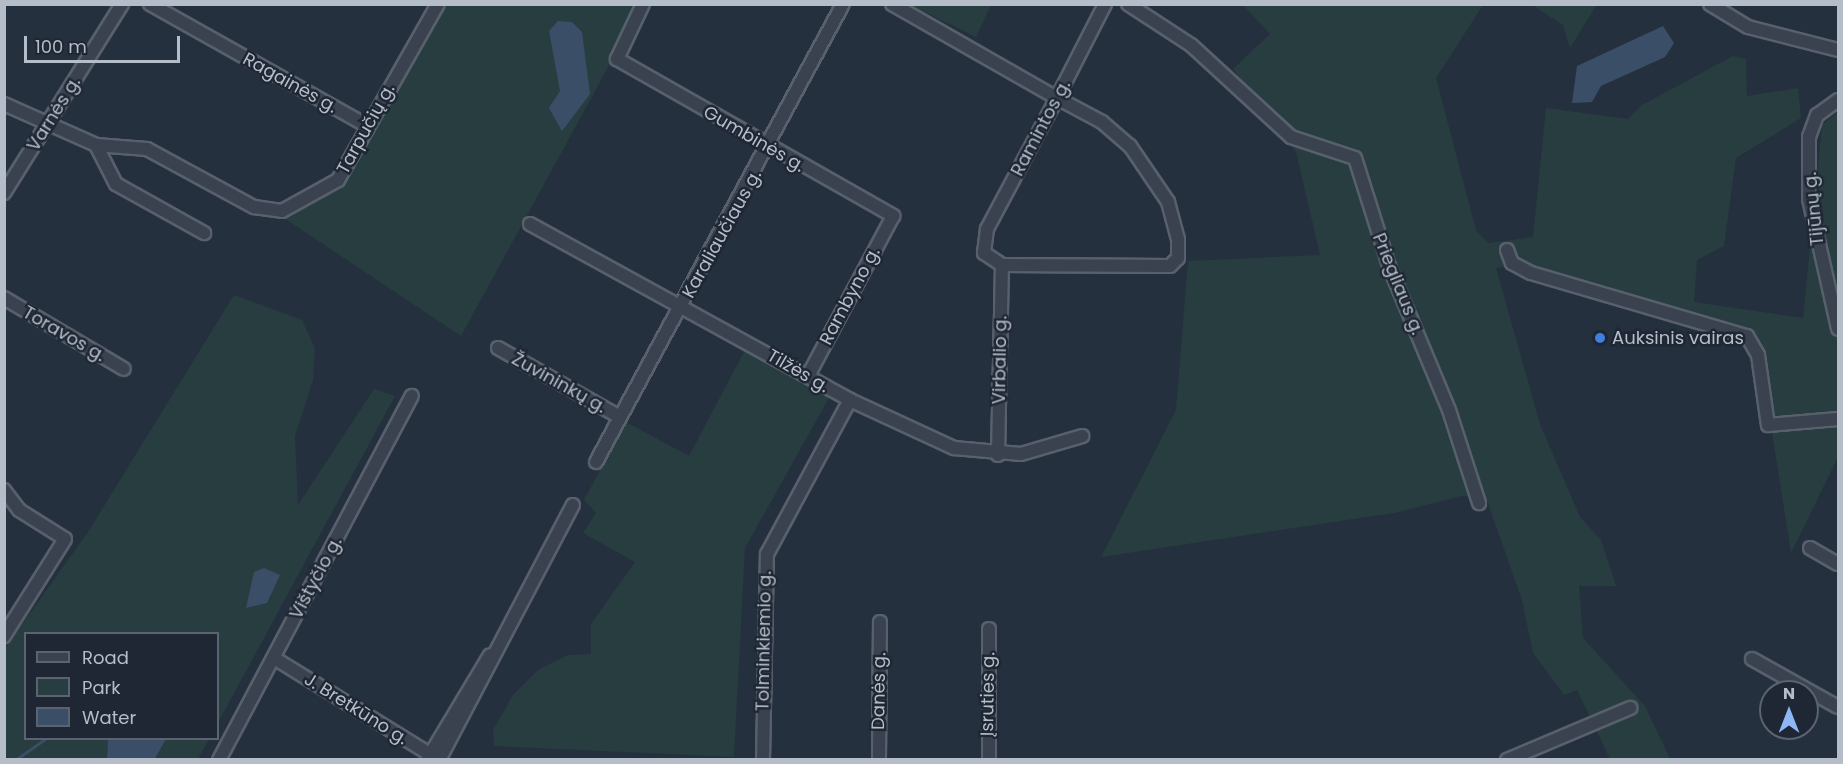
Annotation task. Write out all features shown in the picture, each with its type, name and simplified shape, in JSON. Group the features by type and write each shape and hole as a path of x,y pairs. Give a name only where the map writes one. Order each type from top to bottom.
{"street":[{"name":"Varnės g.","path":"4,193 122,4"},
{"name":"Ragainės g.","path":"150,4 367,126"},
{"name":"Tarpučių g.","path":"96,145 147,149 254,207 282,211 338,180 438,4"},
{"name":"Gumbinės g.","path":"643,4 617,59 769,148 893,216"},
{"name":"Karaliaučiaus g.","path":"596,462 769,148 843,4"},
{"path":"892,4 1102,122 1136,153 1168,202 1178,239 1176,262 1002,265"},
{"name":"Ramintos g.","path":"1002,265 984,254 987,229 1105,4"},
{"name":"Priegliaus g.","path":"1128,4 1191,45 1225,82 1267,112 1291,137 1355,158 1389,266 1449,410 1479,503"},
{"path":"1710,4 1748,27 1839,50"},
{"name":"Tijūnų g.","path":"1839,100 1817,115 1809,137 1809,199 1830,311 1839,329"},
{"path":"4,104 49,121 96,145 116,184 204,233"},
{"name":"Rambyno g.","path":"808,376 893,216"},
{"name":"Tilžės g.","path":"530,224 850,400 954,448 999,455 1042,450 1082,436"},
{"path":"1507,250 1512,262 1530,273 1747,336 1758,356 1768,425 1839,419"},
{"name":"Virbalio g.","path":"999,455 1002,265"},
{"name":"Toravos g.","path":"4,298 124,369"},
{"name":"Žuvininkų g.","path":"498,348 620,417"},
{"name":"Vištyčio g.","path":"219,759 412,396"},
{"name":"Tolminkiemio g.","path":"763,759 766,559 850,400"},
{"path":"4,490 20,510 65,539 4,636"},
{"path":"434,758 502,639 573,505"},
{"path":"1810,548 1839,564"},
{"name":"Danės g.","path":"879,759 880,622"},
{"name":"Įsruties g.","path":"989,629 989,759"},
{"name":"J. Bretkūno g.","path":"274,658 434,758"},
{"path":"1752,659 1839,707"},
{"path":"1507,759 1630,708"}],"green space":[{"path":"1595,4 1596,6 1570,48 1563,25 1532,5"},
{"path":"442,5 635,5 612,60 461,336 281,216 342,181"},
{"path":"910,5 991,5 976,37"},
{"path":"1243,5 1483,5 1436,78 1476,230 1488,243 1533,237 1546,108 1628,119 1642,105 1733,56 1746,59 1747,96 1798,88 1801,118 1736,158 1724,246 1697,260 1694,302 1803,318 1822,125 1838,112 1838,457 1791,553 1757,337 1523,264 1496,268 1540,424 1580,517 1601,540 1616,586 1579,586 1583,638 1645,706 1670,759 1610,759 1577,690 1564,695 1533,653 1522,600 1486,498 1462,496 1394,513 1101,557 1176,410 1188,261 1320,255 1296,152 1233,69 1270,34"},
{"path":"234,295 302,320 315,348 313,380 295,436 298,505 374,389 395,396 219,721 219,632 24,632 24,740 108,740 107,759 5,760 5,648 88,532"},
{"path":"746,348 830,396 745,548 734,757 494,746 493,730 513,695 539,669 568,655 591,654 591,624 635,562 583,533 596,513 584,500 626,422 689,456"},
{"path":"165,740 208,740 198,759 155,760"}],"water":[{"path":"558,21 572,22 582,32 590,94 562,131 549,108 560,91 549,31"},
{"path":"1663,26 1674,43 1665,57 1601,86 1592,102 1572,103 1577,66"},
{"path":"264,568 280,575 267,603 246,608 254,572"},
{"path":"108,740 165,740 155,759 107,759"}],"waterway":[{"path":"15,760 44,740"}],"place":[{"name":"Auksinis vairas","path":"1600,338"}]}
